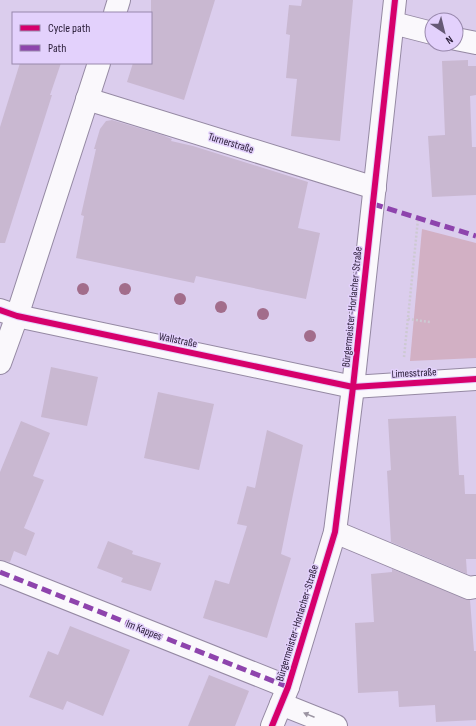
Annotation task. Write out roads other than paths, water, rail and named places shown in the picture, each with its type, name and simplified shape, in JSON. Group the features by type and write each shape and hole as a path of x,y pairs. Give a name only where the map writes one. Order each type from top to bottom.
{"street":[{"name":"Bürgermeister-Horlacher-Straße","path":"272,726 285,696 335,532 353,387 395,0"},
{"path":"393,23 424,31"},
{"path":"464,41 476,44"},
{"path":"0,363 9,313 99,64"},
{"name":"Turnerstraße","path":"87,99 375,188"},
{"name":"Wallstraße","path":"9,313 353,387"},
{"name":"Limesstraße","path":"353,387 476,379"},
{"path":"335,532 469,588 476,587"},
{"name":"Im Kappes","path":"0,572 285,696"},
{"path":"285,696 336,726"}]}
